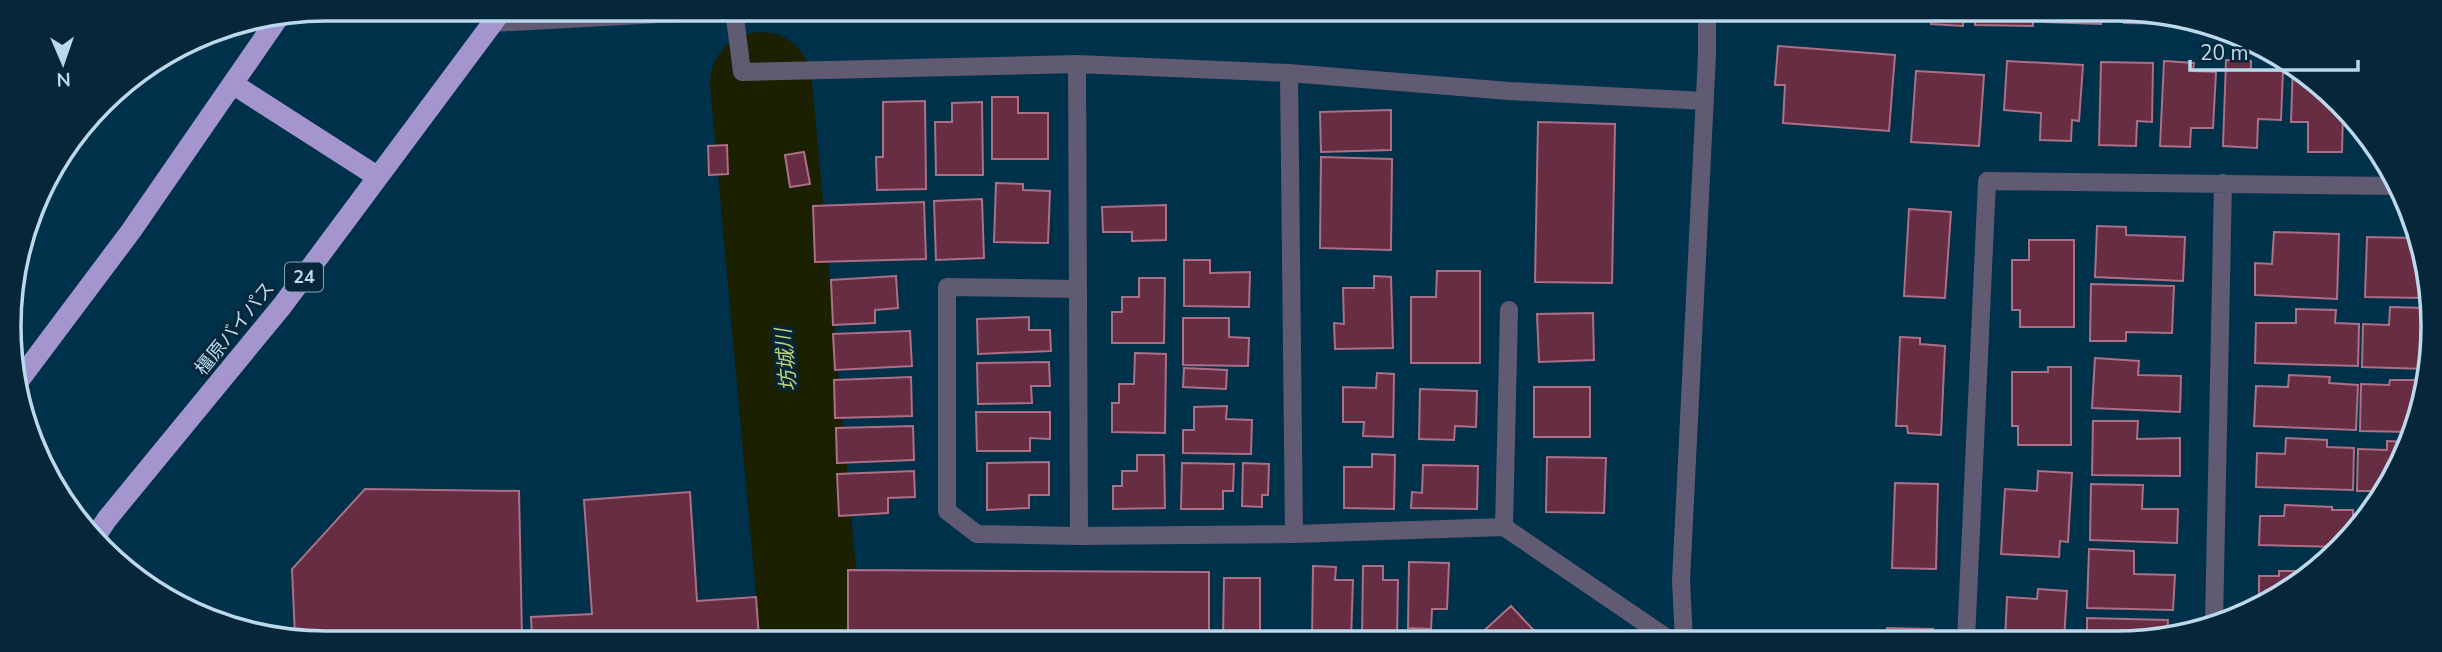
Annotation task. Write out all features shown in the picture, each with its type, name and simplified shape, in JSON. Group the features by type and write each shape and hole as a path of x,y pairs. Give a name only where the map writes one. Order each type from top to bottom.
{"highway":[{"name":"橿原バイパス","path":"100,530 282,306 494,21"},
{"path":"25,372 131,230 272,26"},
{"path":"233,83 378,177"}],"street":[{"path":"735,21 742,72 1077,64 1289,73 1509,91 1705,101"},
{"path":"1684,631 1681,582 1707,21"},
{"path":"1077,64 1079,536"},
{"path":"1289,73 1294,534"},
{"path":"1966,631 1987,181 2387,186"},
{"path":"2214,615 2223,183"},
{"path":"1078,289 947,287 947,511 977,534 1294,534 1504,527 1657,631"},
{"path":"1504,527 1508,310"}],"building":[{"path":"1931,21 1963,21 1963,26 1931,24"},
{"path":"1975,21 2033,21 2033,26 1975,25"},
{"path":"2044,21 2101,21 2101,24"},
{"path":"1778,46 1895,55 1889,131 1783,123 1785,85 1775,85"},
{"path":"2226,60 2251,61 2251,70 2283,71 2281,120 2258,119 2257,148 2223,146"},
{"path":"2007,61 2083,65 2079,121 2072,120 2071,141 2040,140 2041,113 2004,110"},
{"path":"2164,61 2194,63 2193,71 2216,72 2213,128 2191,128 2190,147 2160,146"},
{"path":"2101,62 2153,63 2152,122 2137,121 2136,146 2099,145"},
{"path":"1916,71 1984,75 1979,146 1911,142"},
{"path":"2293,77 2343,122 2342,152 2308,152 2308,122 2291,122"},
{"path":"992,97 1018,97 1018,113 1048,113 1048,159 992,159"},
{"path":"925,101 926,189 877,190 876,157 883,157 883,102"},
{"path":"982,102 983,175 936,175 935,122 952,122 952,103"},
{"path":"1391,110 1391,150 1321,152 1320,112"},
{"path":"1538,122 1615,124 1612,283 1535,282"},
{"path":"727,145 728,174 709,175 708,146"},
{"path":"804,152 810,184 790,187 785,155"},
{"path":"1321,157 1392,159 1391,250 1320,248"},
{"path":"996,183 1023,184 1023,190 1050,191 1048,243 994,242"},
{"path":"982,199 984,258 936,260 934,201"},
{"path":"924,202 926,259 815,262 813,206"},
{"path":"1166,205 1166,240 1132,241 1132,232 1103,232 1102,207"},
{"path":"1909,209 1951,212 1945,298 1904,296"},
{"path":"2097,226 2126,227 2126,235 2185,237 2183,281 2095,277"},
{"path":"2274,232 2339,234 2337,299 2255,295 2255,263 2272,264"},
{"path":"2367,237 2408,238 2419,298 2365,297"},
{"path":"2029,240 2074,240 2074,327 2020,327 2020,310 2012,310 2012,260 2029,260"},
{"path":"1184,260 1210,260 1210,273 1250,272 1249,307 1184,306"},
{"path":"1437,271 1480,271 1480,363 1411,363 1411,297 1436,297"},
{"path":"896,276 898,308 875,310 875,323 833,325 831,280"},
{"path":"1374,276 1391,277 1393,348 1335,349 1334,323 1344,324 1343,288 1374,288"},
{"path":"1139,278 1165,278 1164,343 1112,343 1112,312 1122,312 1122,297 1139,297"},
{"path":"2091,284 2174,286 2172,333 2126,332 2126,341 2090,341"},
{"path":"2390,307 2420,308 2418,369 2362,367 2363,324 2389,325"},
{"path":"2296,309 2336,310 2335,323 2359,324 2358,366 2255,363 2256,323 2296,323"},
{"path":"1593,313 1594,360 1539,362 1537,314"},
{"path":"1029,317 1029,330 1050,330 1051,351 978,354 977,319"},
{"path":"1183,318 1229,318 1229,337 1249,338 1248,366 1183,365"},
{"path":"910,331 912,366 835,370 833,334"},
{"path":"1900,337 1920,338 1920,344 1945,346 1941,435 1908,433 1907,426 1896,426"},
{"path":"1135,353 1166,354 1165,433 1112,432 1112,403 1119,403 1119,384 1134,384"},
{"path":"2095,358 2139,361 2138,375 2181,376 2180,412 2092,408"},
{"path":"1049,362 1050,386 1031,386 1032,403 978,404 977,363"},
{"path":"2048,367 2071,367 2071,445 2018,445 2018,426 2012,426 2012,372 2048,372"},
{"path":"1184,368 1227,370 1226,389 1183,387"},
{"path":"1377,373 1394,374 1393,437 1363,436 1364,422 1343,422 1343,387 1376,388"},
{"path":"2289,375 2330,377 2329,383 2358,385 2356,430 2254,426 2256,386 2288,387"},
{"path":"911,377 912,416 835,418 834,380"},
{"path":"2390,380 2416,380 2402,432 2360,431 2361,384 2389,385"},
{"path":"1534,387 1590,387 1590,437 1534,437"},
{"path":"1420,389 1477,391 1476,427 1455,426 1454,440 1419,439"},
{"path":"1227,406 1226,419 1252,420 1251,454 1183,453 1183,430 1194,430 1194,407"},
{"path":"976,412 1050,412 1050,439 1030,438 1030,451 977,451"},
{"path":"2093,421 2138,421 2137,439 2180,438 2180,476 2092,475"},
{"path":"913,426 914,460 837,463 836,428"},
{"path":"2286,438 2327,440 2327,447 2354,448 2353,490 2256,487 2257,453 2285,454"},
{"path":"2387,441 2399,442 2372,491 2357,491 2358,449 2387,450"},
{"path":"1372,454 1395,455 1394,509 1344,508 1344,467 1372,467"},
{"path":"1137,455 1164,455 1165,508 1113,509 1113,486 1122,486 1122,471 1137,471"},
{"path":"1547,457 1606,458 1604,513 1546,512"},
{"path":"1049,462 1049,495 1029,495 1029,508 987,510 987,463"},
{"path":"1182,463 1234,464 1233,491 1223,491 1223,509 1181,509"},
{"path":"1243,463 1269,464 1268,495 1262,495 1262,507 1242,506"},
{"path":"1423,465 1478,466 1477,509 1411,508 1412,492 1422,493"},
{"path":"914,471 915,497 888,498 888,513 839,516 837,474"},
{"path":"2038,471 2072,473 2068,542 2060,541 2059,557 2001,554 2005,489 2037,491"},
{"path":"1895,483 1938,484 1936,569 1892,568"},
{"path":"2091,484 2143,485 2142,509 2178,509 2177,543 2090,540"},
{"path":"365,489 519,491 522,631 295,629 292,569"},
{"path":"690,492 697,601 756,597 758,631 532,631 531,617 592,614 584,500"},
{"path":"2285,505 2353,510 2353,518 2327,547 2259,545 2260,516 2284,516"},
{"path":"2089,549 2134,551 2134,574 2175,575 2173,610 2087,608"},
{"path":"1409,562 1449,563 1447,609 1432,609 1431,629 1408,628"},
{"path":"1313,566 1336,567 1335,580 1353,580 1351,631 1312,631"},
{"path":"1363,566 1383,566 1383,580 1398,580 1397,631 1362,631"},
{"path":"848,570 1209,572 1209,631 848,631"},
{"path":"2279,571 2298,571 2259,595 2259,576 2279,576"},
{"path":"1224,578 1260,578 1260,631 1223,631"},
{"path":"2038,589 2067,591 2065,631 2005,631 2007,597 2037,599"},
{"path":"1511,606 1534,631 1484,631"},
{"path":"2087,618 2168,620 2168,626 2156,628 2087,631"},
{"path":"1887,628 1933,629 1933,631 1887,631"}],"waterway":[{"name":"坊城川","path":"761,83 810,631"}]}
